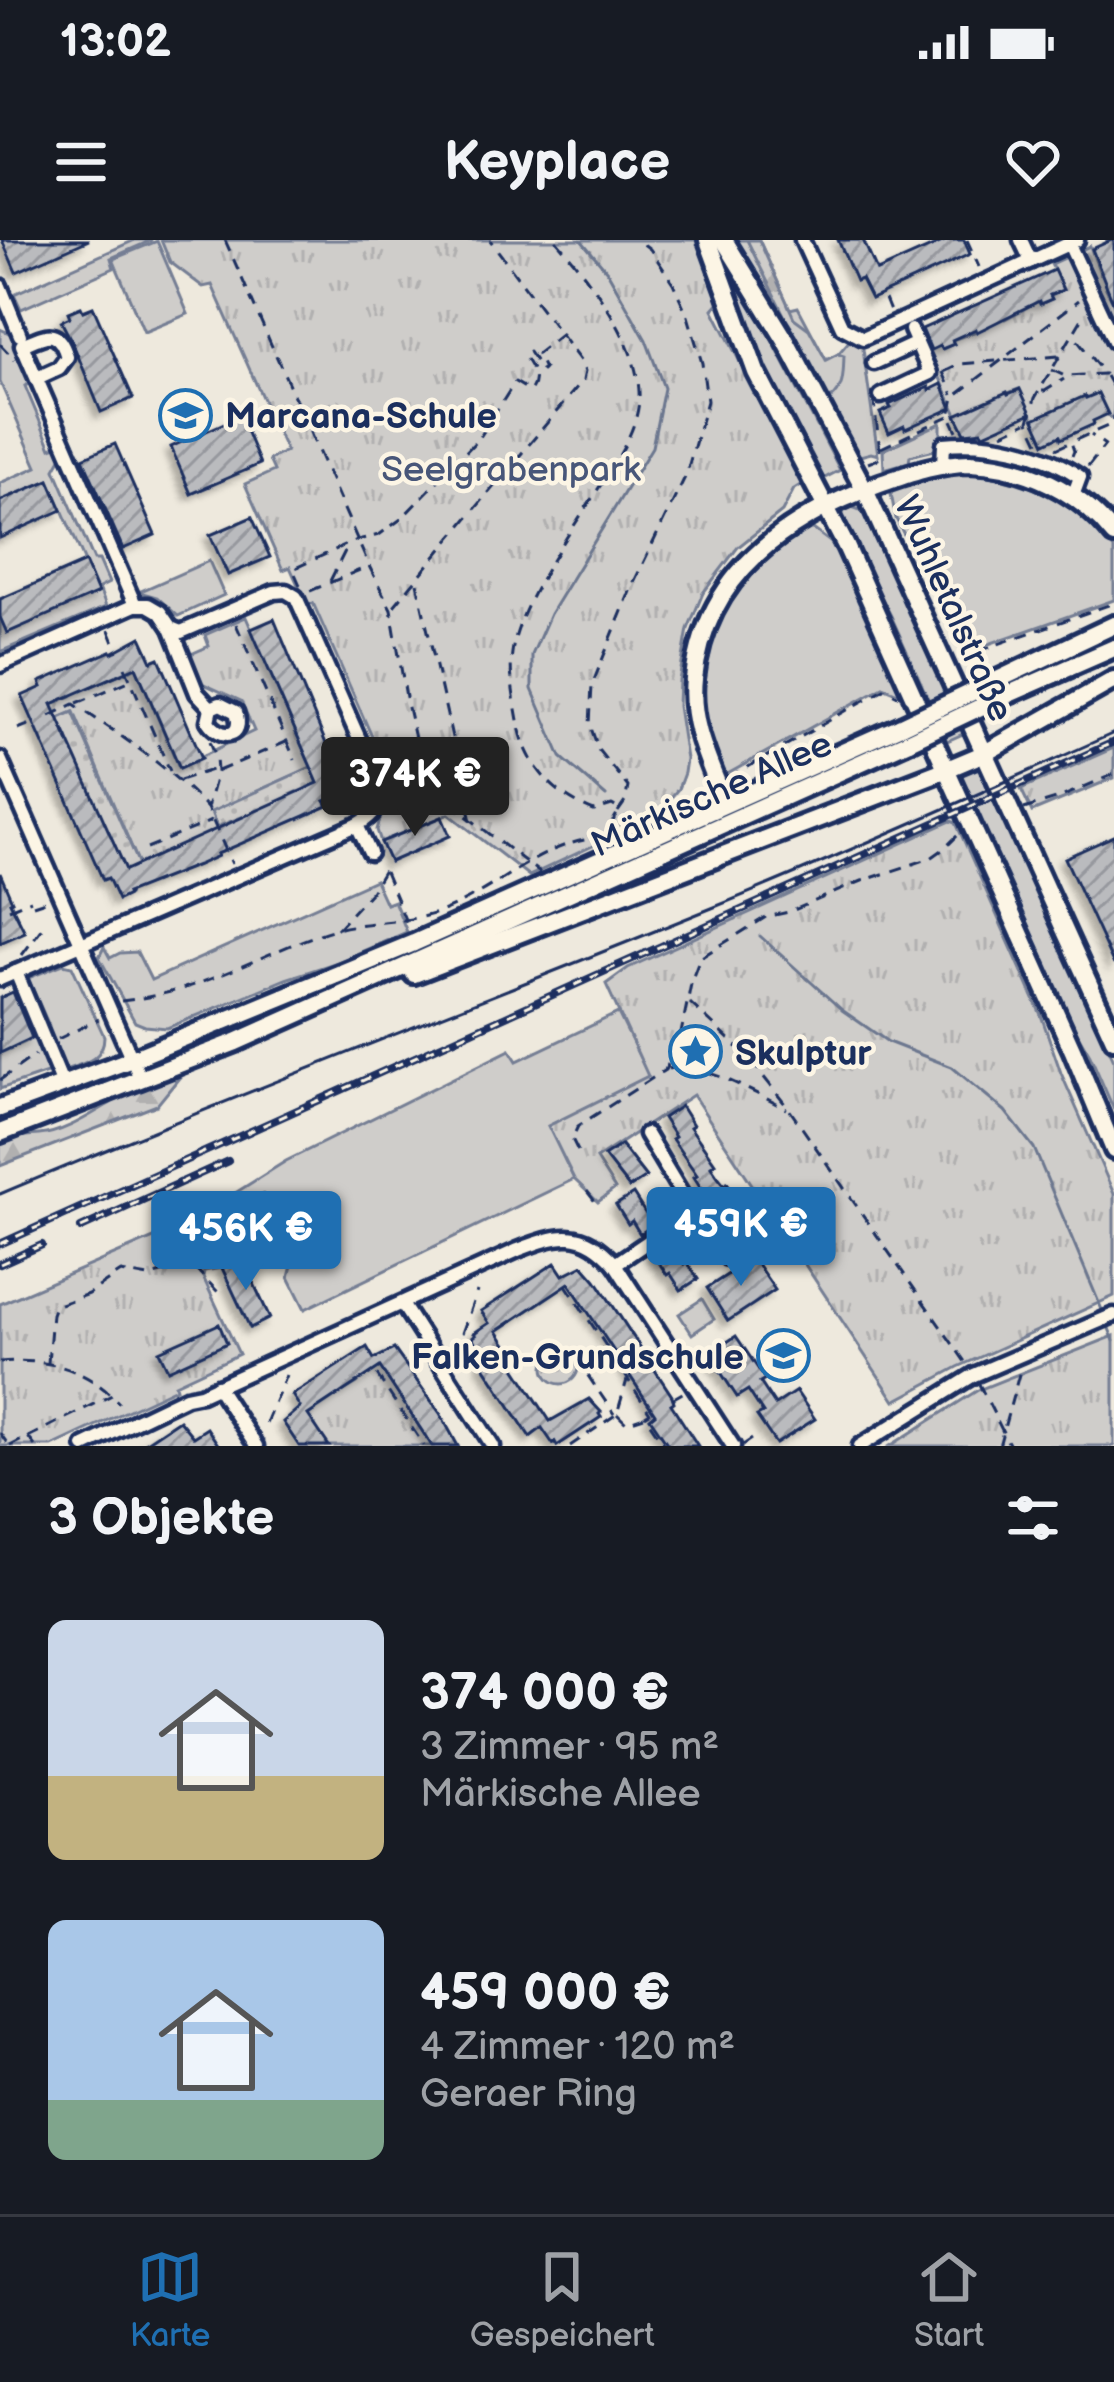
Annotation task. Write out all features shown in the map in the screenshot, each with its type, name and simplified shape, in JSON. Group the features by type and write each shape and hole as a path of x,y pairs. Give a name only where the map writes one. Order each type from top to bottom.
{"main road":[{"name":"Wuhletalstraße","path":"708,240 756,373 826,507 947,769 1114,1150"},
{"name":"Wuhletalstraße","path":"724,240 865,490 1114,1039"},
{"path":"865,490 943,465 1004,467 1073,496 1114,535"},
{"name":"Wuhletalstraße","path":"826,507 865,490"},
{"path":"722,795 694,712 693,684 706,624 740,569 764,545 826,507"},
{"name":"Märkische Allee","path":"0,1133 236,1042 990,693 1114,625"},
{"name":"Märkische Allee","path":"990,693 1114,648"},
{"path":"985,753 1114,680"},
{"name":"Märkische Allee","path":"0,1108 414,943 722,795 905,733"},
{"name":"Wuhletalstraße","path":"947,769 985,753"},
{"path":"236,1042 947,769"}],"street":[{"path":"802,240 842,327 862,338 1073,242 1114,341"},
{"path":"1021,240 1030,261"},
{"path":"0,286 20,335"},
{"path":"874,363 914,337 937,373 881,396"},
{"path":"37,378 136,605"},
{"path":"943,465 944,444 1021,451 1080,477 1073,496"},
{"path":"0,979 357,825 373,816 378,806 379,784 296,597 286,591 274,592 181,632 171,628"},
{"path":"0,665 136,605 154,606 171,628 197,693 211,708"},
{"path":"0,759 140,1080"},
{"path":"357,825 370,853"},
{"path":"142,917 151,935"},
{"path":"16,972 63,1085"},
{"path":"646,1134 692,1212 727,1258"},
{"path":"615,1264 692,1212"},
{"path":"84,1446 518,1250 560,1236 591,1243 615,1264 737,1446"},
{"path":"402,1304 493,1446"},
{"path":"860,1446 955,1385 1114,1315"},
{"path":"217,1386 256,1446"}],"path":[{"path":"224,240 391,609 428,796"},
{"path":"391,609 583,380 581,362 490,240"},
{"path":"556,240 623,335 640,392 623,451 539,585 519,626 512,653 514,690 522,739 534,766 574,803 594,811 612,805 617,814"},
{"path":"598,848 625,802 628,787 599,751 590,725 592,685 633,584 686,476 707,401 688,316 674,284 650,248 638,240"},
{"path":"968,240 979,267"},
{"path":"963,444 950,416 954,397 1086,295"},
{"path":"885,299 895,323"},
{"path":"988,445 989,440 1029,421 1040,390 1088,310"},
{"path":"369,566 304,593 293,569 388,530 480,436 515,382 530,391 534,374 524,356 529,352 542,371 537,354 562,334"},
{"path":"1073,334 1113,388 1114,402"},
{"path":"954,397 937,373 961,364 1060,356"},
{"path":"1052,370 1065,376 1104,374"},
{"path":"1040,390 1046,391 1065,376"},
{"path":"1052,451 1112,424 1114,411"},
{"path":"881,448 950,416"},
{"path":"1029,421 1042,448"},
{"path":"1090,434 1105,445"},
{"path":"1080,477 1110,439"},
{"path":"1066,468 1074,451 1071,442"},
{"path":"866,464 880,458"},
{"path":"329,583 348,544"},
{"path":"416,579 471,821"},
{"path":"959,658 1114,603"},
{"path":"234,619 295,760"},
{"path":"104,620 118,652"},
{"path":"124,668 170,772"},
{"path":"50,716 130,680"},
{"path":"722,795 726,780 884,689 903,698"},
{"path":"74,704 180,780 207,808 232,864"},
{"path":"18,729 36,722"},
{"path":"207,808 217,770 209,740"},
{"path":"180,780 288,742"},
{"path":"1009,806 1026,809 1114,774"},
{"path":"378,806 388,809 428,796 442,797 540,875"},
{"path":"147,848 212,820"},
{"path":"664,1070 680,1043 700,958 766,916 789,912 931,858 971,825"},
{"path":"119,1001 196,984 337,929 444,910 554,849 603,838"},
{"path":"337,929 384,870 411,933"},
{"path":"9,909 59,895"},
{"path":"20,956 42,928"},
{"path":"688,1002 748,1057 969,1367"},
{"path":"578,1151 572,1139 578,1126 676,1066 698,1069 788,1109"},
{"path":"587,1191 596,1203"},
{"path":"48,1363 55,1306 88,1294 121,1272 148,1277 191,1264 218,1292"},
{"path":"566,1285 628,1378 665,1446"},
{"path":"454,1353 477,1291"},
{"path":"576,1358 626,1423 649,1413"},
{"path":"0,1362 63,1366 91,1377 119,1403"},
{"path":"999,1446 1022,1368"},
{"path":"377,1375 424,1446"},
{"path":"266,1424 286,1376"},
{"path":"570,1446 616,1415 628,1378"},
{"path":"979,1385 1010,1446"},
{"path":"0,1433 10,1446 112,1395"},
{"path":"28,1437 35,1446"},
{"path":"737,1446 752,1439"}],"green space":[{"path":"135,240 152,240 111,258 114,268 21,309 14,294"},
{"name":"Seelgrabenpark","path":"161,240 701,240 727,312 720,301 713,309 802,484 794,489 782,512 738,547 703,593 688,629 679,681 684,773 678,789 656,816 529,876 449,814 381,842 377,830 386,798 382,776 388,773 313,603 307,605 290,567 283,570 245,484 274,471 269,460 286,451 212,285 203,287 170,262"},
{"path":"732,240 759,240 790,309 798,307 826,360 850,340 862,342 878,455 856,457"},
{"path":"747,240 759,240 794,318 809,329 826,360 844,356 841,385 831,399 824,397 787,331 784,315"},
{"path":"157,241 188,314 144,332 113,259"},
{"path":"1090,246 1114,298 1114,416 1085,396 1035,422 1019,389 958,417 928,352 1051,299 1050,295 1063,289 1051,264"},
{"path":"737,273 840,470 821,480 763,367 731,281"},
{"path":"0,329 11,334 32,382 25,386 51,448 59,445 63,455 55,469 94,560 99,560 109,583 99,588 106,607 0,652 0,617 8,632 98,592 49,480 0,501 0,483 37,467 0,382"},
{"path":"941,423 941,440 935,450 884,469 883,450"},
{"path":"967,472 1030,487 1085,517 1114,549 1114,600 969,651 962,649 896,519 890,489 929,476"},
{"path":"852,507 864,515 965,733 947,741 841,520"},
{"path":"809,526 838,548 903,692 883,687 724,776 712,755 701,705 706,652 714,627 745,575 770,551"},
{"path":"209,561 224,595 178,616 157,597 139,592"},
{"path":"246,617 311,767 212,812 227,850 217,854 209,835 139,864 74,712 52,721 50,705 129,666 131,670 136,667 179,767 254,731 241,701 202,683 189,655 209,646 205,635"},
{"path":"73,712 140,867 130,872 61,729 59,718"},
{"path":"1114,748 1114,778 1032,812 1021,789"},
{"path":"980,765 1114,1060 1114,1110 958,777"},
{"path":"311,767 318,783 309,789 217,827 211,812"},
{"path":"951,821 956,823 1041,1015 1114,1194 1114,1296 895,1401 693,1095 596,1159 615,1189 598,1202 574,1179 548,1126 648,1076 606,984 628,968"},
{"path":"375,880 386,904 394,901 407,932 167,1028 135,1022 99,957 104,947 110,958 137,952 151,980"},
{"path":"63,964 72,966 104,1036 96,1056 61,1071 45,1033 49,1026 28,978"},
{"path":"304,999 306,1003 173,1061 154,1061 154,1058"},
{"path":"618,1013 649,1076 549,1126 574,1179 305,1309 289,1277 294,1258 282,1230 239,1249 242,1259 204,1271 184,1225 286,1161 510,1050 517,1061"},
{"path":"39,1036 50,1072 0,1089 0,1053"},
{"path":"183,1073 157,1105 0,1166 0,1140 58,1131 116,1097"},
{"path":"184,1225 239,1354 52,1446 0,1446 0,1304"},
{"path":"702,1299 714,1319 692,1334 679,1314"},
{"path":"1114,1336 1114,1446 890,1446 978,1390"},
{"path":"561,1350 573,1355 578,1367 573,1379 561,1384 549,1379 544,1367 549,1355"},
{"path":"379,1365 432,1446 326,1446 305,1414"}],"building":[{"path":"2,240 89,240 16,272"},
{"path":"838,240 863,240 877,271 947,240 964,240 970,254 871,299 861,279 856,281"},
{"path":"1114,240 1114,305 1092,249"},
{"path":"1054,270 1063,290 1050,295 1052,299 931,350 922,329"},
{"path":"81,307 83,311 93,307 133,398 101,412 61,321"},
{"path":"942,384 952,408 889,433 880,413"},
{"path":"1020,389 1031,413 984,434 965,433 956,415"},
{"path":"1098,393 1108,414 1045,443 1034,419"},
{"path":"240,416 260,464 191,494 171,447"},
{"path":"115,444 155,535 123,549 83,458"},
{"path":"49,480 62,510 0,538 0,501"},
{"path":"252,517 270,557 228,575 210,535"},
{"path":"85,562 98,593 7,633 0,617 0,599"},
{"path":"274,619 348,791 325,801 328,806 118,900 108,878 103,880 22,696 42,687 40,682 141,637 152,661 159,658 202,758 180,768 136,667 52,704 126,870 318,783 251,629"},
{"path":"442,817 450,836 390,862 381,842"},
{"path":"1114,836 1114,965 1065,858"},
{"path":"0,873 25,932 0,943"},
{"path":"13,992 32,1038 0,1053 0,998"},
{"path":"681,1106 715,1163 711,1166 766,1235 748,1247 706,1196 672,1139 663,1118"},
{"path":"621,1145 646,1177 629,1188 604,1156"},
{"path":"633,1194 656,1223 640,1234 616,1205"},
{"path":"263,1195 272,1215 212,1242 203,1221"},
{"path":"669,1240 698,1279 681,1290 652,1252"},
{"path":"242,1258 270,1318 250,1328 222,1268"},
{"path":"753,1258 775,1290 728,1321 707,1288"},
{"path":"555,1263 563,1275 583,1265 596,1280 672,1396 671,1404 698,1446 669,1446 650,1418 655,1414 569,1283 497,1331 507,1346 503,1349 550,1421 589,1399 601,1417 557,1446 542,1428 530,1437 482,1363 486,1360 472,1338 489,1323 481,1311"},
{"path":"219,1324 227,1343 168,1370 159,1351"},
{"name":"Falken-Grundschule","path":"736,1336 765,1379 760,1382 775,1405 796,1391 815,1419 776,1444 757,1416 763,1413 748,1390 737,1397 709,1354"},
{"path":"367,1347 374,1359 394,1349 458,1446 432,1446 380,1367 308,1415 329,1446 299,1446 283,1422 300,1407 292,1395"},
{"path":"179,1420 193,1437 207,1428 219,1446 140,1446"}],"waterway":[{"path":"581,240 607,271 646,340 664,388 652,447 550,614 532,655 532,689 561,757 606,796"},
{"path":"760,936 842,1010 888,1042 952,1067 1005,1111 1034,1148 1105,1317"},
{"path":"1108,1326 1114,1341"}],"tram line":[{"path":"0,1194 763,887 1114,733"}],"railway":[{"path":"0,1244 1114,742"},
{"path":"81,1228 228,1161"},
{"path":"0,1264 42,1245"}],"place":[{"name":"Marcana-Schule","path":"186,415"},
{"name":"Skulptur","path":"696,1052"},
{"name":"Falken-Grundschule","path":"783,1356"}]}
